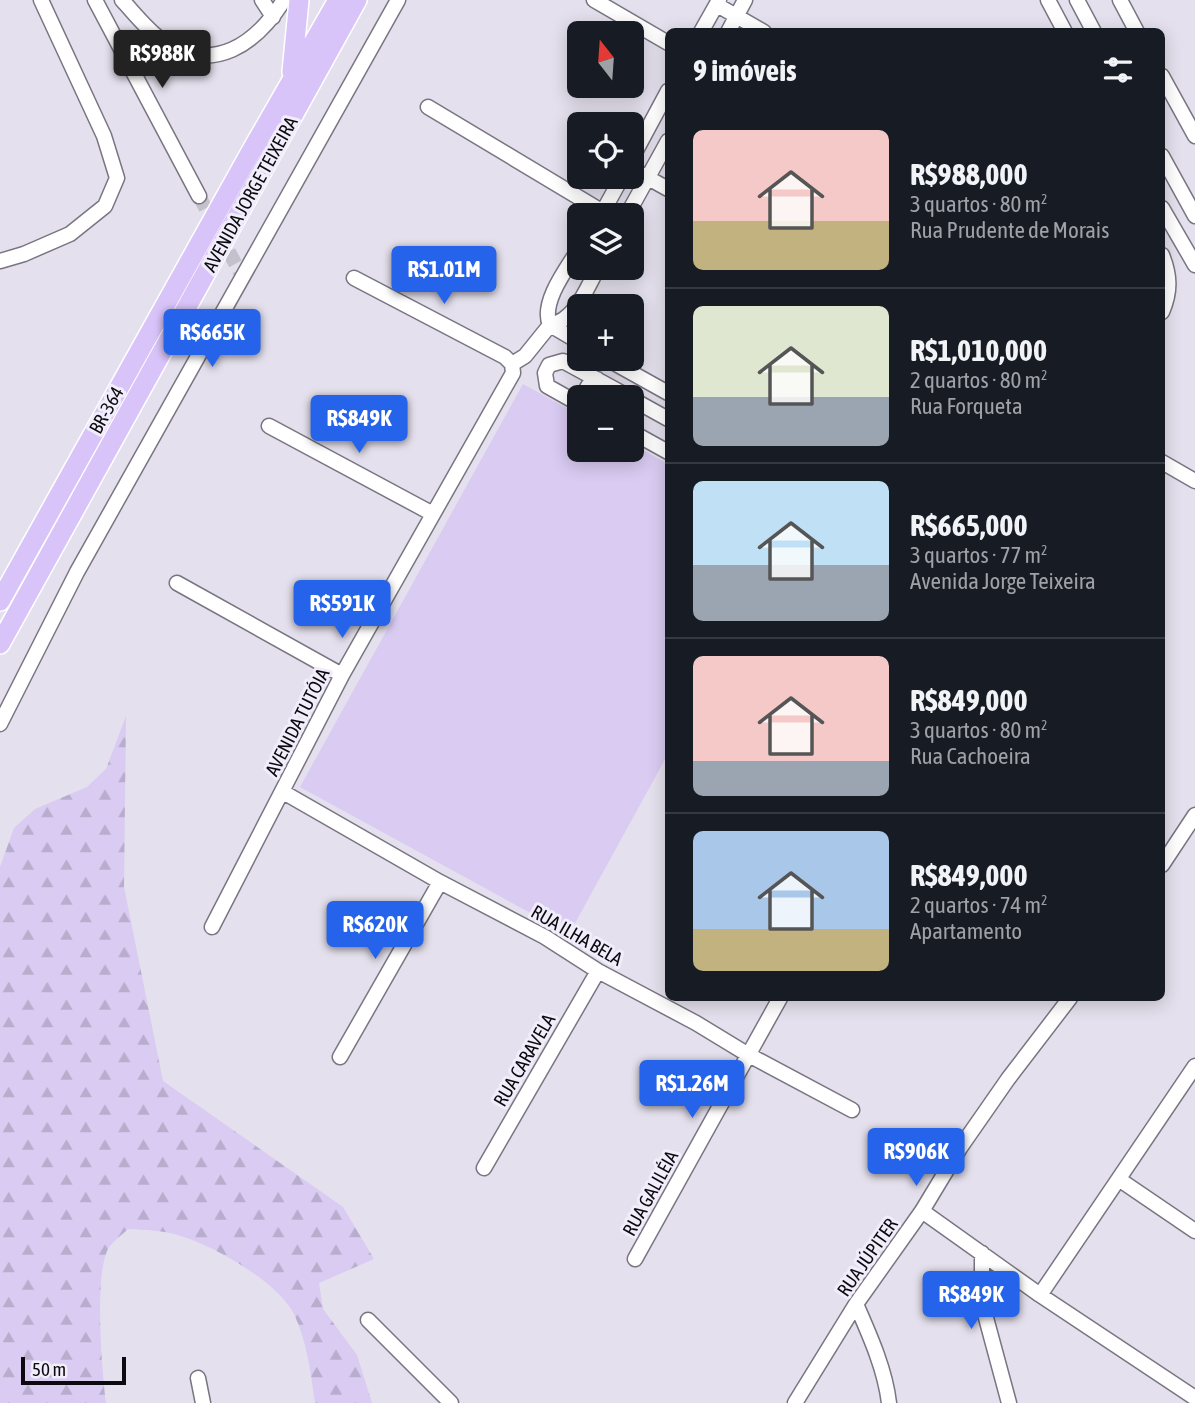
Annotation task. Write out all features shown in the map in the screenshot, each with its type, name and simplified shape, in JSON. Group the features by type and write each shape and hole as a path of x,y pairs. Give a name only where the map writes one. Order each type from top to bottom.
{"highway":[{"path":"291,80 299,0"},
{"name":"BR-364","path":"0,601 338,0"},
{"name":"AVENIDA JORGE TEIXEIRA","path":"0,644 358,0"},
{"path":"332,45 367,0"}],"street":[{"path":"0,261 24,254 70,234 106,206 117,178 104,136 41,0"},
{"path":"94,0 199,196"},
{"path":"122,0 163,41 188,54 206,57 234,49 262,29 273,18 284,0"},
{"path":"262,0 273,18"},
{"path":"0,724 76,572 398,0"},
{"path":"594,0 665,41"},
{"path":"730,28 745,0"},
{"path":"1048,0 1063,28"},
{"path":"1077,0 1092,28"},
{"path":"1119,0 1135,28"},
{"path":"703,28 718,2 757,28"},
{"path":"1165,81 1193,127"},
{"path":"644,136 665,97"},
{"path":"428,107 584,203"},
{"path":"634,203 665,147"},
{"path":"1165,161 1195,216"},
{"path":"644,176 665,187"},
{"path":"1165,213 1195,265"},
{"path":"1165,266 1169,281 1165,304"},
{"path":"567,270 547,304 546,318 550,325 567,335"},
{"path":"354,278 505,357 512,364"},
{"name":"AVENIDA TUTÓIA","path":"212,928 342,675 513,373 512,364 526,356 550,325 560,323 572,314 591,280"},
{"path":"567,397 547,386 546,369 554,362 563,361 607,385"},
{"path":"628,371 665,391"},
{"path":"589,385 597,379"},
{"path":"644,406 665,417"},
{"path":"269,426 433,514"},
{"path":"644,439 665,450"},
{"path":"1165,464 1195,481"},
{"path":"177,583 342,675"},
{"name":"RUA ILHA BELA","path":"283,792 440,882 545,937 598,971 852,1110"},
{"path":"1165,860 1195,815"},
{"path":"340,1057 440,882"},
{"name":"RUA CARAVELA","path":"484,1168 598,971"},
{"name":"RUA GALILÉIA","path":"635,1259 778,1001"},
{"name":"RUA JÚPITER","path":"795,1403 856,1304 922,1211 960,1148 1007,1079 1068,1001"},
{"path":"1040,1295 1195,1066"},
{"path":"1120,1180 1195,1231"},
{"path":"922,1211 1040,1295 1195,1398"},
{"path":"982,1253 982,1303 1009,1403"},
{"path":"856,1304 873,1342 890,1403"},
{"path":"368,1320 451,1403"},
{"path":"198,1378 203,1403"}],"green space":[{"path":"523,384 567,408 567,462 644,462 644,451 665,462 665,759 569,934 300,787"},
{"path":"126,716 124,887 163,1081 343,1207 374,1259 319,1283 323,1309 357,1355 372,1403 315,1403 305,1346 294,1314 286,1302 260,1278 195,1241 168,1233 128,1229 108,1249 101,1280 100,1324 106,1403 0,1403 0,867 14,828 35,809 87,787 106,769"}],"tunnel":[{"path":"199,196 243,278"}]}
